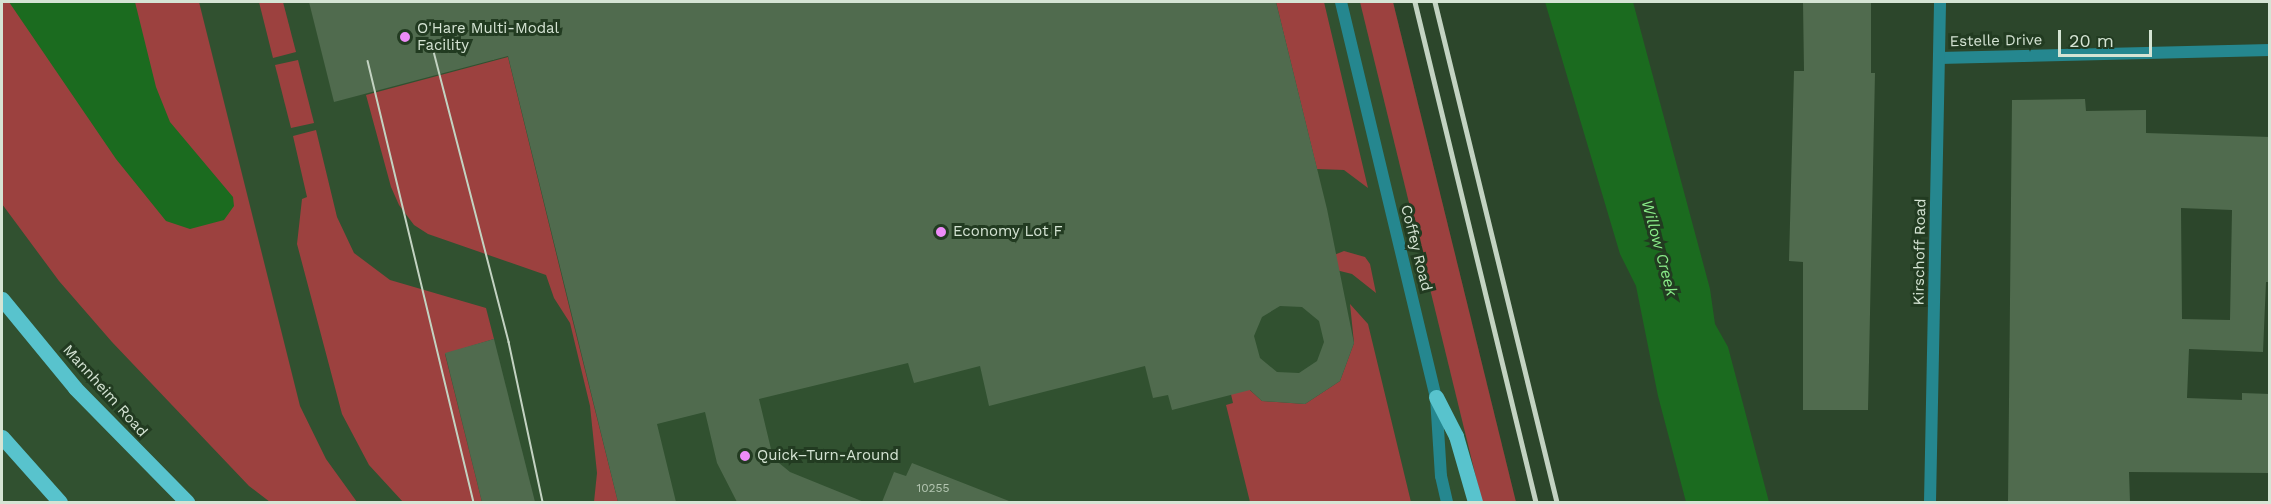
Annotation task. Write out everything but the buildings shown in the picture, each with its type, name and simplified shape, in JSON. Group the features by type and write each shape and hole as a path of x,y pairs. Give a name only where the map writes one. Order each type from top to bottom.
{"main road":[{"name":"Mannheim Road","path":"2,299 75,388 187,502"},
{"path":"1436,397 1456,436 1475,502"},
{"path":"2,437 60,502"}],"street":[{"name":"Coffey Road","path":"1341,2 1436,397 1441,476 1447,502"},
{"name":"Kirschoff Road","path":"1930,502 1940,2"},
{"name":"Estelle Drive","path":"1939,58 2270,50"}],"shaded area":[{"path":"2,2 1393,2 1516,502 2,502"},
{"path":"2,2 199,2 300,406 326,459 357,502 270,502 249,486 112,342 59,281 2,204"},
{"path":"259,2 283,2 296,52 273,58"},
{"path":"1276,2 1324,2 1368,188 1344,170 1317,169"},
{"path":"1360,2 1393,2 1516,502 1482,502"},
{"path":"508,57 618,502 594,502 597,473 590,406 570,323 554,298 546,275 428,234 414,225 399,205 391,187 366,95"},
{"path":"298,60 314,123 291,128 275,65"},
{"path":"316,130 337,217 354,253 390,280 486,308 494,339 445,354 482,502 403,502 369,465 342,414 297,244 302,199 307,197 293,136"},
{"path":"1344,251 1365,257 1370,264 1376,293 1352,274 1336,270 1334,255"},
{"path":"1350,304 1368,324 1411,502 1250,502 1226,405 1233,403 1227,377 1233,375 1262,401 1305,404 1340,381 1354,343"}],"water":[{"path":"9,2 135,2 156,87 170,122 233,197 234,206 224,220 190,229 166,221 116,159"},
{"name":"Willow Creek","path":"1545,2 1633,2 1710,289 1715,324 1728,347 1769,502 1686,502 1658,396 1636,286 1620,254"}],"tram line":[{"path":"432,44 509,342 543,502"},
{"path":"368,61 474,502"}],"railway":[{"path":"1415,2 1536,502"},
{"path":"1435,2 1557,502"}],"place":[{"name":"O'Hare Multi-Modal Facility","path":"405,37"},
{"name":"Economy Lot F","path":"941,232"},
{"name":"Quick–Turn-Around","path":"745,456"}]}
